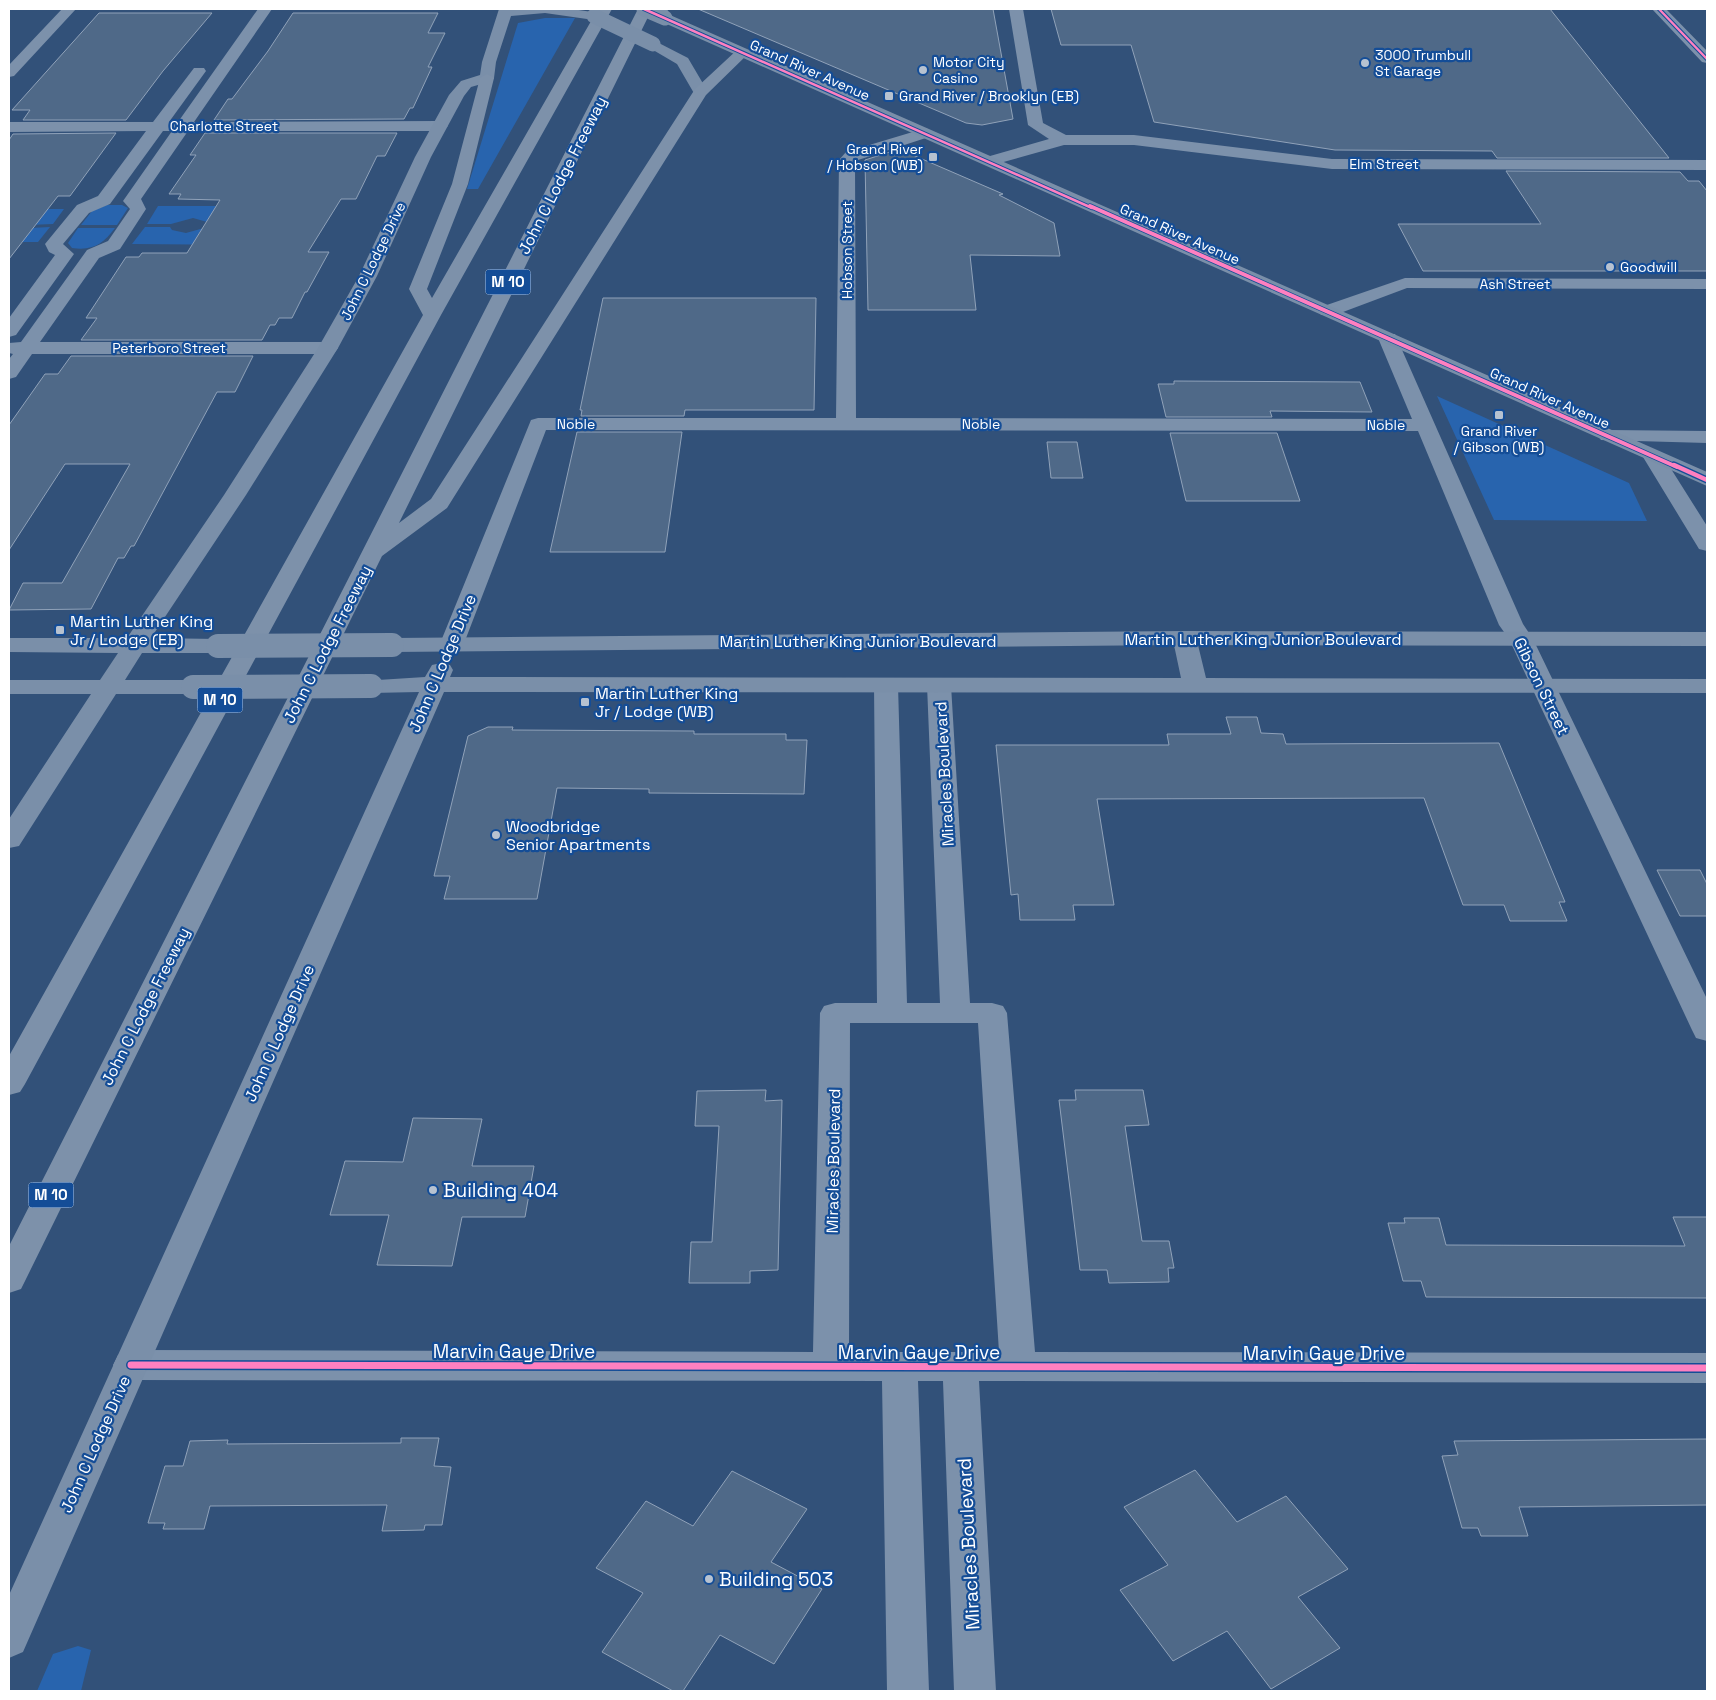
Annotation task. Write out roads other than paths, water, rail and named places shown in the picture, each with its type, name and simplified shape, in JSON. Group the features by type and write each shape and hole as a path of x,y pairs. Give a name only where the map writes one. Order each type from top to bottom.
{"highway":[{"name":"John C Lodge Freeway","path":"9,1279 644,9"},
{"name":"M 10","path":"9,1084 600,12"},
{"path":"371,555 439,503 700,92 743,52"},
{"path":"432,315 418,289 460,184 487,78"}],"main road":[{"path":"487,78 489,62 504,10 545,9 600,12 683,61 700,92"},
{"name":"Grand River Avenue","path":"644,9 662,13 743,52 1707,480"},
{"name":"John C Lodge Drive","path":"9,840 106,688 235,495 328,348 368,276 440,126 457,95 466,84 487,78"},
{"path":"1184,638 1195,686"},
{"name":"Martin Luther King Junior Boulevard","path":"9,645 452,646 1184,638 1707,639"},
{"name":"John C Lodge Drive","path":"9,1639 452,646"},
{"path":"9,687 193,688 434,684 1707,686"}],"street":[{"path":"9,73 69,9"},
{"path":"131,201 266,9"},
{"path":"1016,9 1036,125 1063,140"},
{"path":"1659,9 1707,59"},
{"path":"104,200 209,57"},
{"name":"Charlotte Street","path":"9,127 440,126"},
{"name":"Hobson Street","path":"846,424 847,160 852,156 926,133"},
{"path":"989,161 1063,140"},
{"name":"Elm Street","path":"1063,140 1134,140 1332,164 1707,165"},
{"path":"104,200 131,201 136,202 138,209 114,245 93,254 65,254 55,248 54,244 83,208 104,200"},
{"path":"9,331 65,254"},
{"path":"9,373 18,348 93,254"},
{"name":"Ash Street","path":"1328,311 1406,283 1707,284"},
{"name":"Gibson Street","path":"1388,338 1511,625 1521,639 1542,686 1705,1020"},
{"name":"Peterboro Street","path":"18,348 328,348"},
{"name":"Noble","path":"538,424 1424,425"},
{"name":"John C Lodge Drive","path":"452,646 538,424"},
{"path":"1608,436 1707,437"},
{"path":"1654,457 1707,544"},
{"path":"886,685 892,1013"},
{"name":"Miracles Boulevard","path":"939,685 956,1013"},
{"name":"Miracles Boulevard","path":"831,1367 835,1013 992,1013 1018,1367"},
{"name":"Marvin Gaye Drive","path":"130,1365 1707,1368"},
{"path":"900,1367 908,1691"},
{"name":"Miracles Boulevard","path":"960,1367 975,1691"}],"place":[{"name":"3000 Trumbull St Garage","path":"1365,63"},
{"name":"Motor City Casino","path":"923,70"},
{"name":"Grand River / Brooklyn (EB)","path":"889,96"},
{"name":"Grand River / Hobson (WB)","path":"933,157"},
{"name":"Goodwill","path":"1610,267"},
{"name":"Grand River / Gibson (WB)","path":"1499,415"},
{"name":"Martin Luther King Jr / Lodge (EB)","path":"60,630"},
{"name":"Martin Luther King Jr / Lodge (WB)","path":"585,702"},
{"name":"Woodbridge Senior Apartments","path":"496,835"},
{"name":"Building 404","path":"433,1190"},
{"name":"Building 503","path":"709,1579"}]}
